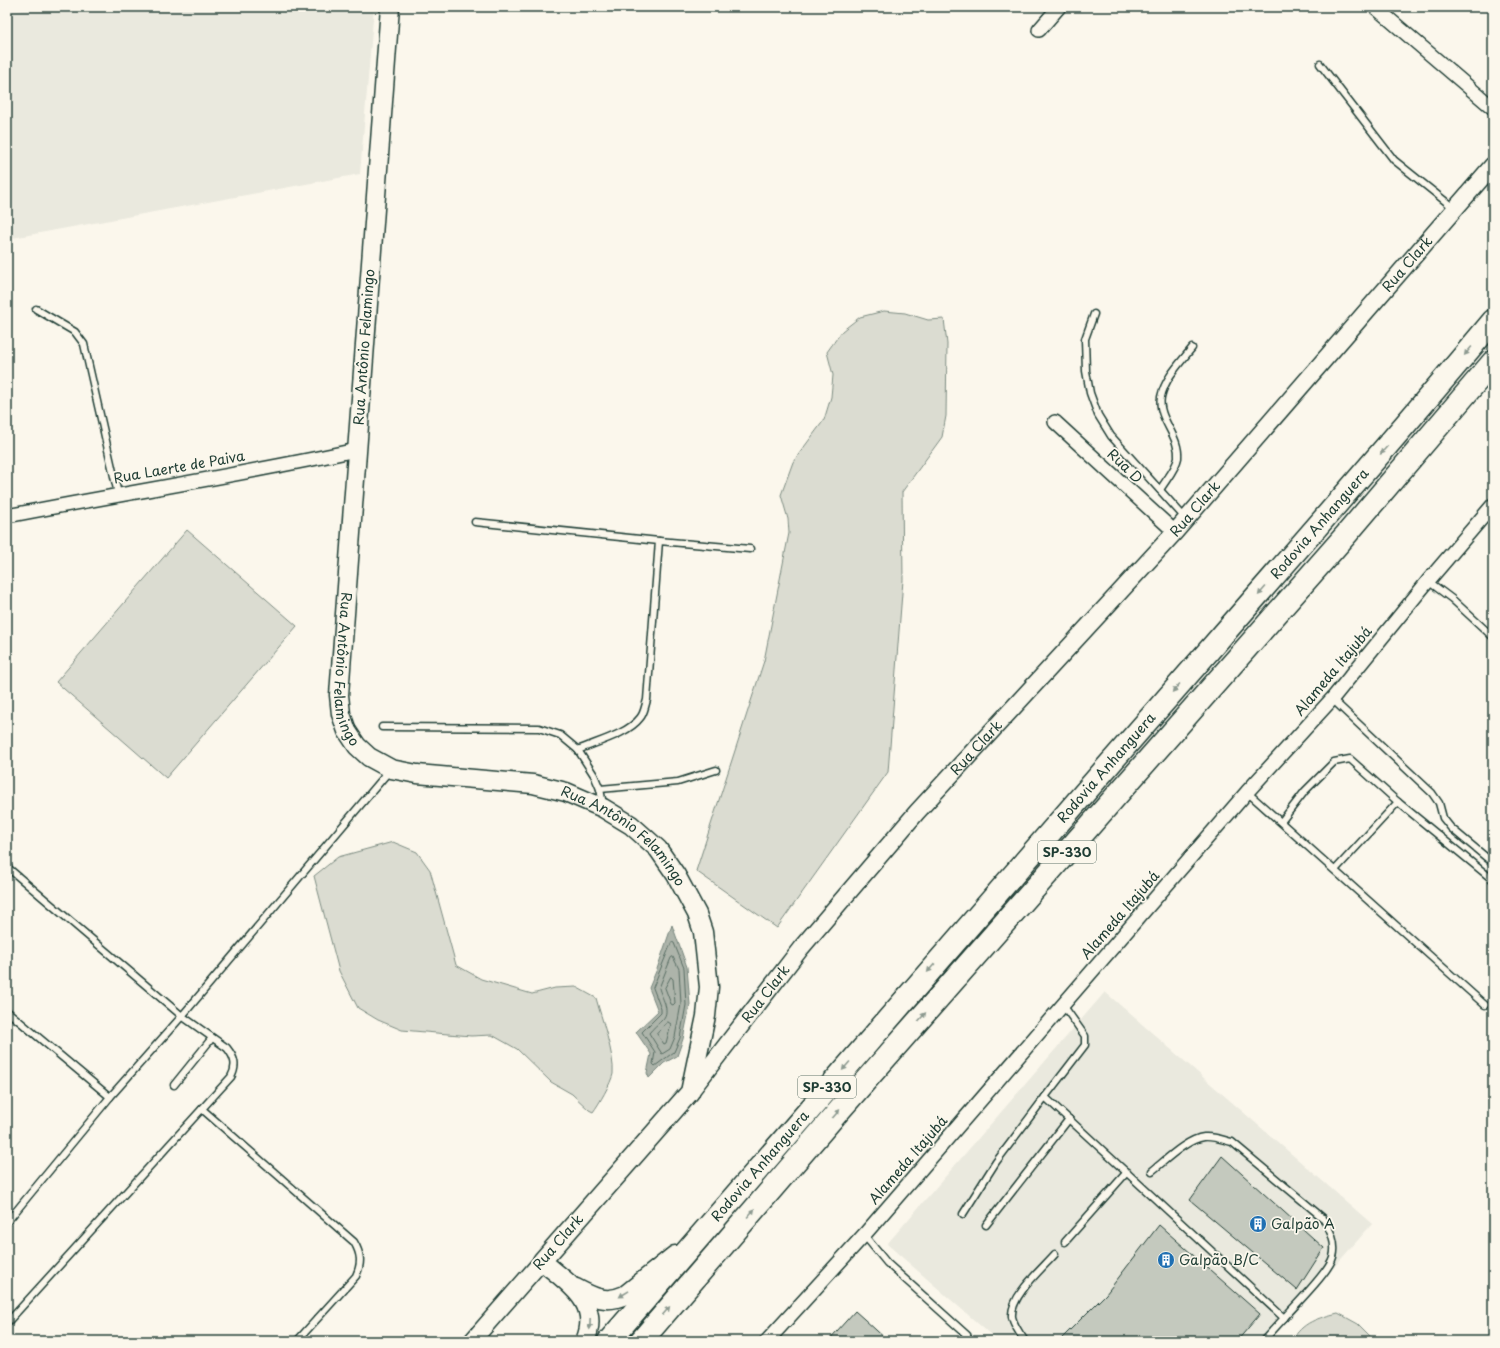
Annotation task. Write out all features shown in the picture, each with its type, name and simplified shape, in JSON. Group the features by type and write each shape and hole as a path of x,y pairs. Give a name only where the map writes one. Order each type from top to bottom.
{"highway":[{"name":"Rodovia Anhanguera","path":"609,1341 809,1108 1426,402 1493,321"},
{"name":"Rodovia Anhanguera","path":"641,1341 837,1113 1345,536 1493,362"}],"main road":[{"name":"Rua Antônio Felamingo","path":"390,7 339,695 341,714 347,731 357,746 369,757 391,769 417,774 533,784 566,792 603,808 631,825 658,850 679,880 697,914 704,932 709,987 706,1016 690,1092"},
{"name":"Rua Clark","path":"542,1261 690,1092"},
{"path":"569,1285 592,1296 605,1300 616,1299 625,1295 699,1237"},
{"path":"542,1261 583,1299 589,1309 591,1319 590,1331 585,1341"}],"street":[{"path":"1039,30 1060,7"},
{"path":"1375,7 1493,108"},
{"name":"Rua Clark","path":"690,1092 801,948 917,812 1186,519 1493,165"},
{"name":"Rua D","path":"1055,422 1174,532"},
{"name":"Rua Laerte de Paiva","path":"7,516 356,450"},
{"name":"Alameda Itajubá","path":"767,1341 864,1235 1247,792 1332,699 1428,581 1493,505"},
{"name":"Rua Clark","path":"472,1341 542,1261"}],"lane":[{"path":"1320,64 1394,160 1455,208"},
{"path":"36,309 75,332 84,344 118,494"},
{"path":"1094,314 1085,339 1086,371 1090,393 1098,415 1111,436 1186,519"},
{"path":"1160,490 1178,457 1174,435 1160,409 1161,397 1168,379 1192,348"},
{"path":"475,522 750,549"},
{"path":"578,750 622,732 635,724 641,717 646,700 659,541"},
{"path":"1428,581 1452,599 1493,637"},
{"path":"1332,699 1432,793 1439,803 1443,818 1451,828 1493,863"},
{"path":"382,727 539,728 560,735 578,750 594,775 600,789 603,808"},
{"path":"1281,822 1305,791 1334,762 1350,759 1398,802 1493,880"},
{"path":"7,1222 110,1097 182,1016 391,769"},
{"path":"600,789 678,782 716,770"},
{"path":"1247,792 1485,1005"},
{"path":"1335,870 1398,802"},
{"path":"7,867 182,1016 227,1048 233,1055 235,1062 235,1070 231,1077 7,1323"},
{"path":"963,1214 996,1162 1085,1045 1085,1036 1063,1005"},
{"path":"7,1011 110,1097"},
{"path":"174,1085 212,1038"},
{"path":"1045,1097 1284,1318"},
{"path":"202,1109 354,1242 358,1250 361,1259 360,1267 356,1276 297,1341"},
{"path":"986,1225 1070,1119"},
{"path":"1152,1171 1189,1143 1204,1137 1218,1138 1232,1142 1323,1218 1331,1231 1334,1244 1333,1256 1328,1267 1263,1341"},
{"path":"1065,1242 1127,1172"},
{"path":"864,1235 887,1263 967,1335 962,1341"},
{"path":"1025,1341 1016,1327 1012,1316 1017,1296 1055,1254"}],"shaded area":[{"path":"38,7 374,7 360,174 7,239 7,13"},
{"path":"884,311 905,313 928,320 944,319 947,344 946,416 942,437 902,492 903,580 888,772 777,928 696,871 764,661 789,533 788,519 781,495 793,462 824,420 831,397 833,375 827,352 842,331 860,317"},
{"path":"187,530 297,626 166,778 56,682"},
{"path":"393,842 417,852 430,870 456,965 481,979 532,994 555,988 576,987 596,998 610,1047 613,1074 610,1083 593,1112 572,1094 551,1082 517,1049 492,1035 471,1036 402,1030 378,1020 358,1008 339,971 314,876 338,857"},
{"path":"1105,992 1372,1224 1269,1341 998,1341 887,1244"},
{"path":"1338,1313 1358,1324 1375,1341 1292,1341 1306,1325 1317,1319"}],"water":[{"path":"672,925 687,967 690,1005 683,1039 677,1056 664,1063 649,1078 647,1073 651,1054 636,1032 658,1011 649,988"}],"building":[{"name":"Galpão A","path":"1222,1156 1324,1248 1297,1290 1190,1200"},
{"name":"Galpão B/C","path":"1159,1225 1260,1314 1237,1341 1059,1341 1106,1294"},
{"path":"855,1311 864,1319 888,1341 828,1341"}],"place":[{"name":"Galpão A","path":"1258,1224"},
{"name":"Galpão B/C","path":"1166,1260"}]}
